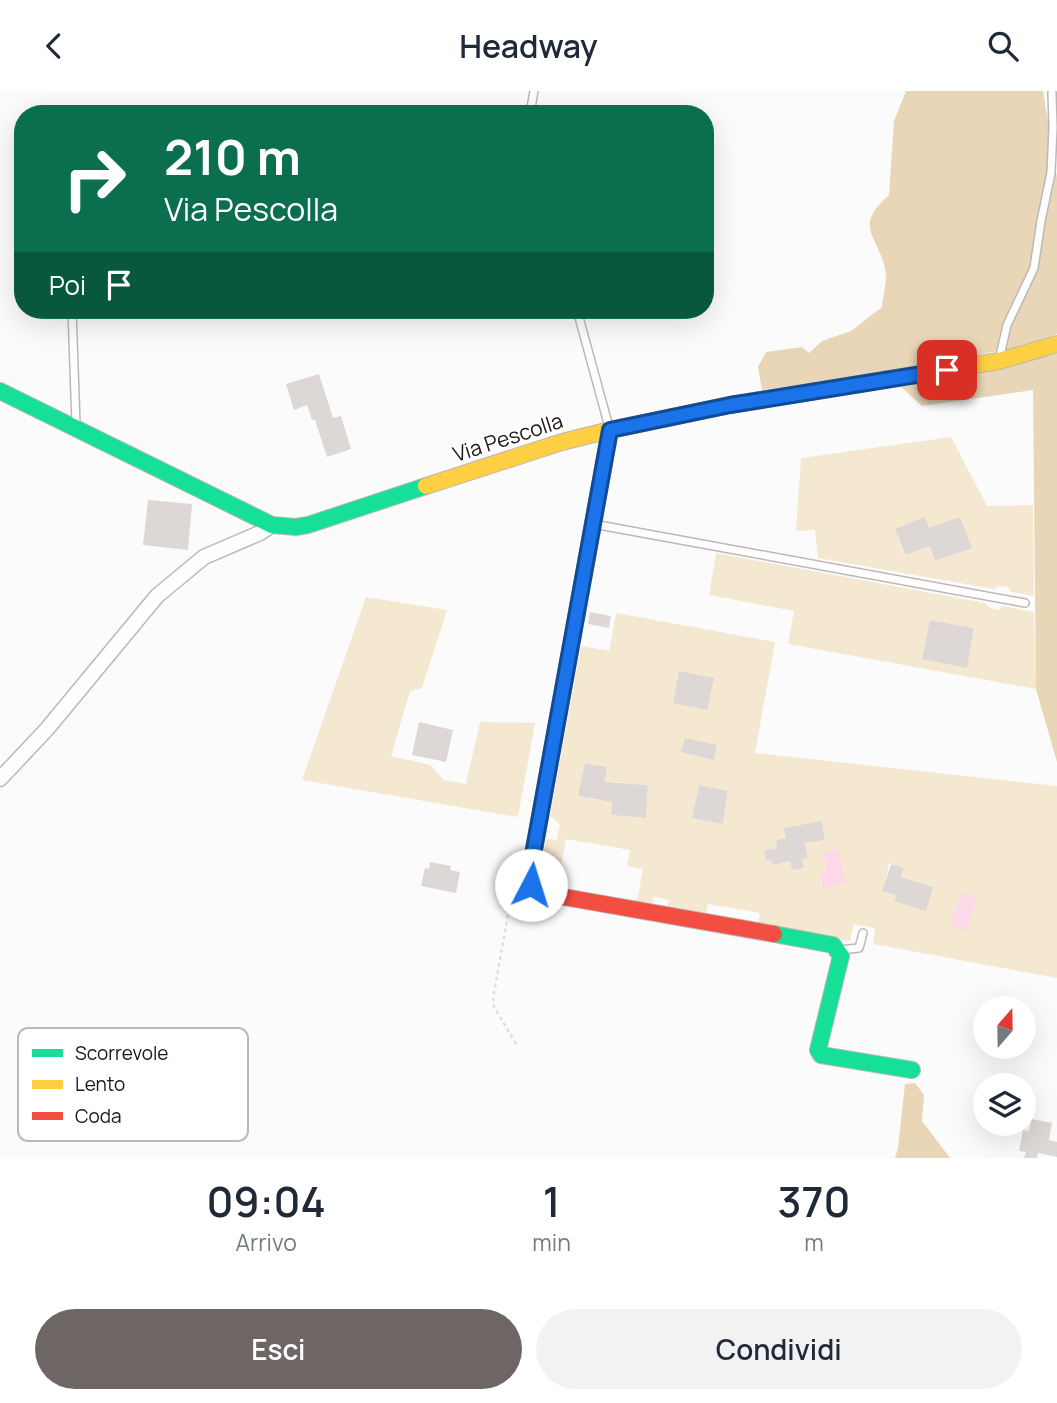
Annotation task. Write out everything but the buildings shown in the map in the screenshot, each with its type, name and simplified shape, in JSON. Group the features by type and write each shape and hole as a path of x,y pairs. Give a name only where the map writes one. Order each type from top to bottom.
{"street":[{"name":"Via Pescolla","path":"0,391 272,524 296,527 562,442 610,430 730,405 999,361 1057,344"},
{"path":"610,430 529,877 531,885 538,892 834,945 841,956 818,1050 821,1055 912,1070"},
{"path":"0,779 47,729 158,596 204,557 260,533 272,524"}],"lane":[{"path":"999,361 1007,325 1034,268 1051,173 1052,93"},
{"path":"72,319 76,429"},
{"path":"579,319 610,430"},
{"path":"593,524 1025,603"},
{"path":"839,950 859,948 863,933"}],"path":[{"path":"516,1044 494,1007 494,998 512,899 531,885"}],"shaded area":[{"path":"906,91 1043,91 1057,178 1057,334 1020,347 863,376 762,390 758,367 766,352 802,347 809,353 822,341 851,331 882,307 886,272 870,231 870,223 878,206 889,195 894,121"},
{"path":"1057,354 1057,762 1036,689 1033,390 922,406 901,387"},
{"path":"951,437 987,506 1033,505 1034,596 1011,592 1008,587 998,586 994,589 818,558 815,530 796,531 801,458","holes":["925,518 929,528 971,548 936,561 930,546 904,555 895,529"]},
{"path":"716,553 985,603 990,608 999,610 1002,606 1034,612 1036,689 788,644 794,611 709,595","holes":["930,620 974,628 967,667 923,659"]},
{"path":"366,597 447,610 422,688 410,691 391,756 430,765 444,780 466,784 480,722 535,723 518,817 302,780"},
{"path":"616,613 775,642 755,753 1057,786 1057,978 873,944 875,928 854,924 850,941 758,925 760,913 708,904 705,917 667,910 669,900 654,897 652,907 547,887 539,879 546,839 557,840 560,824 550,816 581,646 609,651","holes":["585,763 607,767 598,800 579,796","613,782 648,785 646,818 611,815","699,785 728,791 723,824 692,818","822,822 825,840 805,843 808,857 802,859 804,868 792,870 790,859 772,865 771,860 766,861 764,850 777,848 776,840","566,839 630,850 627,866 643,869 637,901 557,887","889,863 904,868 901,877 933,887 896,895 883,891"]},
{"path":"838,849 846,883 823,888 820,873 827,871 823,852"},
{"path":"962,892 977,898 966,931 950,925"},
{"path":"915,1083 924,1095 922,1121 950,1158 895,1158 905,1084"}],"traffic: fast":[{"path":"0,391 272,525 308,525 426,486"},
{"path":"564,897 538,890 529,877 610,430"},
{"path":"774,934 833,945 841,956 818,1050 821,1055 912,1070"}],"traffic: slow":[{"path":"426,486 562,442 610,430 730,405 999,361 1057,344"}],"traffic: jam":[{"path":"564,897 774,934"}],"route":[{"path":"531,885 529,877 610,430 730,405 947,370"}]}
